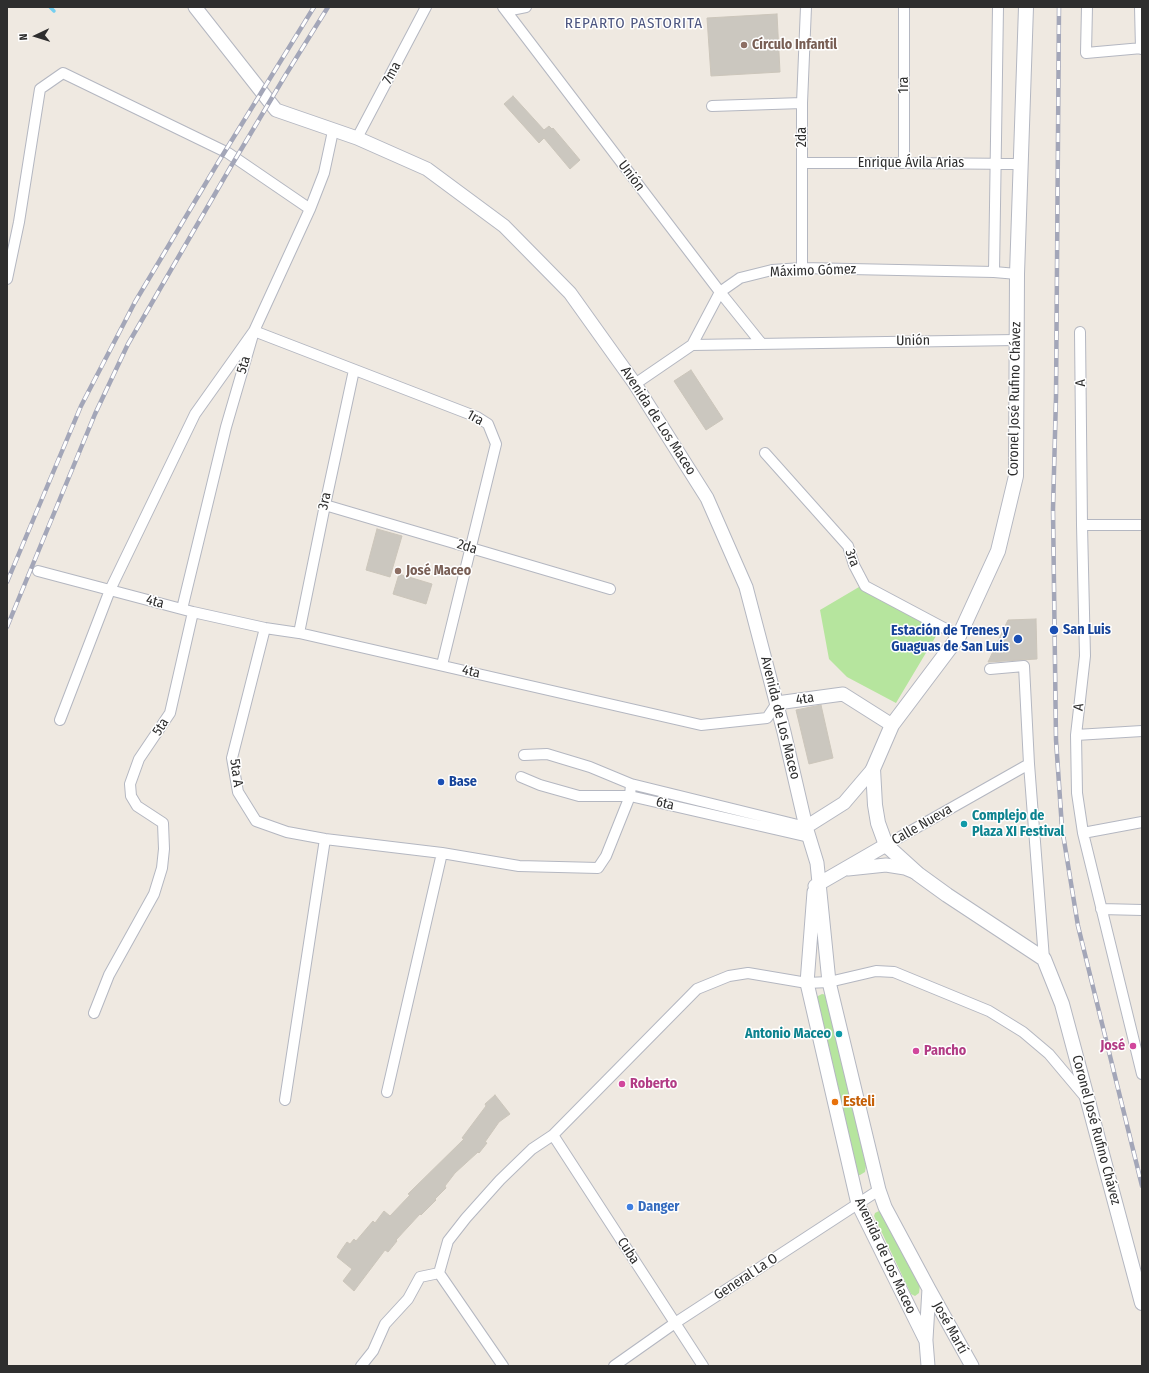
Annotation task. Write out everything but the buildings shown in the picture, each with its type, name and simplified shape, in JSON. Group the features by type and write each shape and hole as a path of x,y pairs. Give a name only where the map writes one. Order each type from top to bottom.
{"main road":[{"name":"Coronel José Rufino Chávez","path":"1026,7 1017,274 1016,476 998,551 959,636 892,725 873,769 877,817 886,845 918,874 1044,959 1062,1004 1142,1303"}],"street":[{"name":"Avenida de Los Maceo","path":"195,7 276,110 333,131 357,138 427,169 504,226 570,293 636,384 708,498 746,587 777,703 812,851 829,982 879,1190 885,1207 929,1289"},
{"name":"7ma","path":"357,138 426,7"},
{"path":"504,9 526,7"},
{"name":"2da","path":"802,268 802,103 806,7"},
{"name":"1ra","path":"904,7 904,163"},
{"path":"994,272 998,7"},
{"path":"1087,7 1086,53 1141,48 1140,7"},
{"name":"Unión","path":"504,9 720,292 761,343"},
{"path":"7,279 19,222 40,89 63,73 228,153 310,209"},
{"path":"712,106 802,103"},
{"name":"5ta","path":"182,609 226,427 254,331 310,209 324,173 333,131"},
{"name":"Enrique Ávila Arias","path":"802,164 1020,164"},
{"name":"Máximo Gómez","path":"636,384 692,345 720,292 740,278 772,270 802,268 994,272 1017,274"},
{"path":"60,720 110,590 195,414 254,331"},
{"name":"1ra","path":"254,331 477,417 488,424 496,444 442,665"},
{"name":"A","path":"1080,332 1085,656 1076,735 1077,793 1083,833 1142,1074"},
{"name":"Unión","path":"692,345 1016,340"},
{"name":"3ra","path":"299,633 354,370"},
{"name":"3ra","path":"765,453 848,546 854,565 865,586 959,636"},
{"name":"2da","path":"325,504 610,589"},
{"path":"1082,525 1142,525"},
{"name":"4ta","path":"38,571 193,612 265,628 299,633 701,725 767,718 777,703 843,694 892,725"},
{"name":"5ta","path":"94,1013 109,975 154,894 162,868 164,848 163,823 137,806 131,796 130,784 139,759 170,713 193,612"},
{"name":"5ta A","path":"265,628 232,758 238,792 256,821 287,832 325,839 442,853 519,866 598,868 606,856 630,796"},
{"name":"Coronel José Rufino Chávez","path":"990,669 1024,666 1029,764 1044,959"},
{"path":"1076,735 1142,730"},
{"name":"6ta","path":"524,755 547,754 590,767 631,784 808,832"},
{"name":"Calle Nueva","path":"817,885 1029,764"},
{"path":"808,832 844,803 873,769"},
{"name":"6ta","path":"521,777 540,785 579,796 630,796 808,832"},
{"path":"630,796 631,784"},
{"path":"1083,833 1142,822"},
{"path":"285,1100 325,839"},
{"path":"387,1092 442,853"},
{"path":"843,869 886,865 905,868 918,874"},
{"name":"Avenida de Los Maceo","path":"817,885 807,983 858,1204 926,1341 928,1366"},
{"path":"1101,910 1142,910"},
{"path":"439,1273 448,1241 466,1218 500,1180 532,1149 553,1135 696,989 729,976 748,973 807,983 829,982 876,970 894,972 989,1011 1023,1032 1049,1054 1089,1103"},
{"name":"Cuba","path":"553,1135 703,1366"},
{"name":"General La O","path":"614,1366 675,1324 879,1190"},
{"path":"361,1366 373,1351 385,1324 408,1299 420,1276 439,1273"},
{"path":"439,1273 503,1366"},
{"path":"926,1341 929,1289"},
{"name":"José Martí","path":"929,1289 972,1366"}],"green space":[{"path":"859,587 939,631 896,703 847,677 829,659 820,610"},
{"path":"822,994 827,995 866,1166 865,1172 860,1175 857,1175 816,999"},
{"path":"879,1211 882,1212 920,1285 919,1293 915,1296 911,1294 874,1216 875,1213"}],"waterway":[{"path":"50,7 54,11"}],"railway":[{"path":"7,582 81,406 135,302 219,161 314,7"},
{"path":"7,627 95,414 128,344 230,168 328,7"},
{"path":"1059,7 1056,397 1053,509 1056,740 1062,828 1078,926 1142,1186"}],"place":[{"name":"Círculo Infantil","path":"744,45"},
{"name":"José Maceo","path":"398,571"},
{"name":"San Luis","path":"1054,630"},
{"name":"Estación de Trenes y Guaguas de San Luis","path":"1018,639"},
{"name":"Base","path":"441,782"},
{"name":"Complejo de Plaza XI Festival","path":"964,824"},
{"name":"Antonio Maceo","path":"839,1034"},
{"name":"José","path":"1133,1046"},
{"name":"Pancho","path":"916,1051"},
{"name":"Roberto","path":"622,1084"},
{"name":"Esteli","path":"835,1102"},
{"name":"Danger","path":"630,1207"}],"district":[{"name":"REPARTO PASTORITA","path":"634,24"}]}
